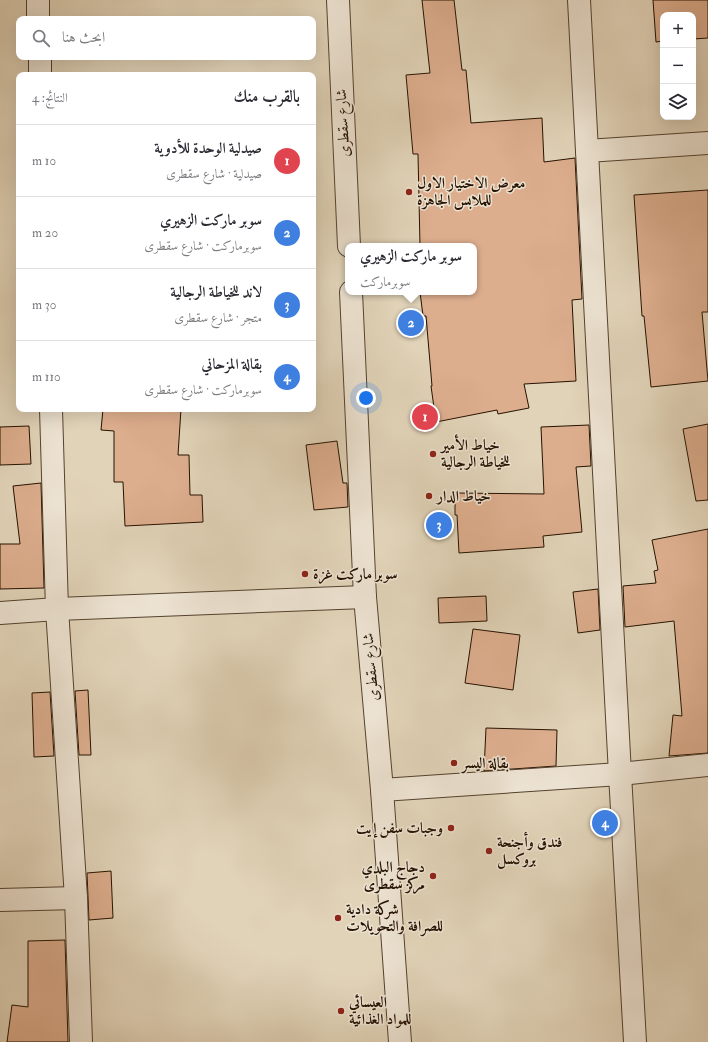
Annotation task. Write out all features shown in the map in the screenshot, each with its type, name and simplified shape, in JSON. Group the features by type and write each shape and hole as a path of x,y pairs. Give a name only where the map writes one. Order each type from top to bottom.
{"street":[{"path":"38,0 38,16"},
{"name":"شارع سقطرى","path":"338,0 349,243"},
{"path":"579,0 635,1042"},
{"path":"40,60 40,72"},
{"path":"588,151 708,144"},
{"name":"شارع سقطرى","path":"351,295 365,597 382,790 400,1042"},
{"path":"51,412 57,609 76,898 81,1042"},
{"path":"0,613 57,609 365,597"},
{"path":"382,790 620,774 708,765"},
{"path":"0,900 76,898"}],"building":[{"path":"422,0 454,0 462,70 466,70 471,123 542,118 544,162 575,158 582,299 572,300 576,381 524,384 529,408 498,414 497,410 436,422 431,386 426,316 423,316 420,295 477,295 477,243 420,243 418,154 413,154 406,75 430,73"},
{"path":"653,0 708,0 708,38 696,39 696,12 660,12 660,41 656,42"},
{"path":"708,190 708,312 702,312 708,381 651,387 644,316 642,316 634,195"},
{"path":"103,412 181,412 178,455 189,455 190,495 202,495 203,522 125,526 123,482 114,482 114,431 101,430"},
{"path":"708,424 708,500 696,501 683,429"},
{"path":"589,425 591,466 576,467 582,532 543,536 544,547 459,553 457,515 455,515 455,493 544,494 541,427"},
{"path":"29,426 31,464 0,465 0,427"},
{"path":"337,441 343,483 347,483 348,507 314,510 306,445"},
{"path":"41,483 44,588 0,589 0,544 20,544 13,486"},
{"path":"708,529 708,753 669,756 673,715 682,716 674,621 625,627 623,586 656,583 654,571 658,570 652,540"},
{"path":"598,589 600,630 578,633 573,592"},
{"path":"486,596 487,621 439,623 438,598"},
{"path":"473,629 520,635 513,690 465,683"},
{"path":"88,690 91,755 79,755 75,691"},
{"path":"50,692 54,756 34,757 32,693"},
{"path":"486,728 557,730 556,766 484,771"},
{"path":"111,871 113,918 89,920 87,873"},
{"path":"65,940 68,1042 7,1042 12,1005 28,1007 28,941"}],"place":[{"name":"معرض الاختيار الاول للملابس الجاهزة","path":"409,192"},
{"name":"سوبر ماركت الزهيري","path":"411,323"},
{"name":"صيدلية الوحدة للأدوية","path":"425,417"},
{"name":"خياط الأمير للخياطة الرجالية","path":"433,454"},
{"name":"خياط الدار","path":"429,496"},
{"name":"لاند للخياطة الرجالية","path":"439,525"},
{"name":"سوبر ماركت غزة","path":"305,574"},
{"name":"بقالة اليسر","path":"454,763"},
{"name":"بقالة المزحاني","path":"605,823"},
{"name":"وجبات سفن إيت","path":"451,828"},
{"name":"فندق وأجنحة بروكسل","path":"489,851"},
{"name":"دجاج البلدي مركز سقطرى","path":"433,876"},
{"name":"شركة دادية للصرافة والتحويلات","path":"338,918"},
{"name":"العيسائي للمواد الغذائية","path":"341,1011"}]}
